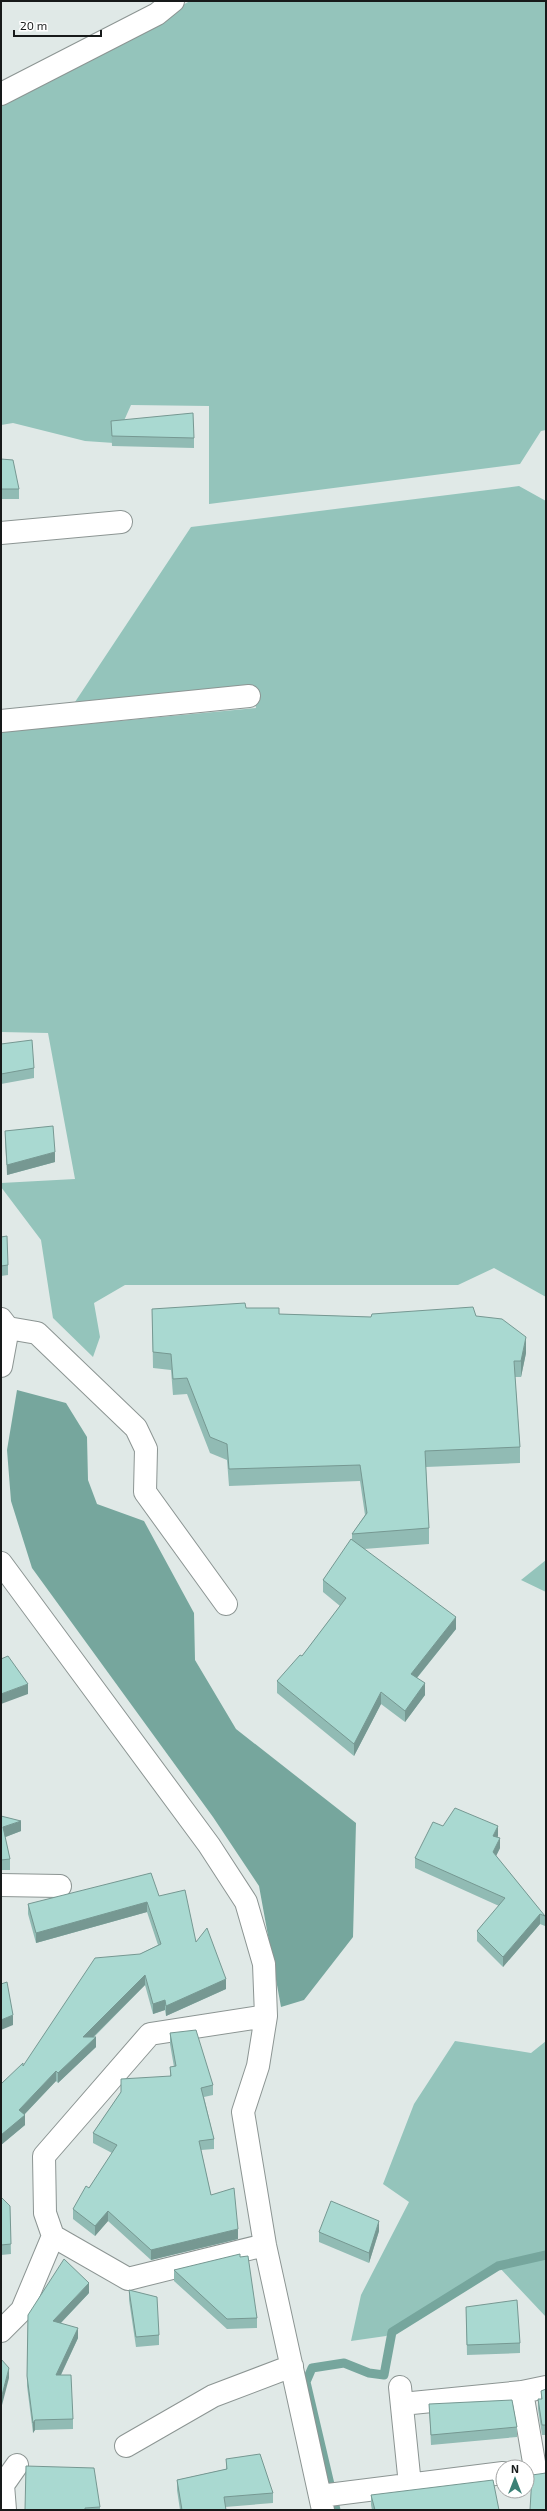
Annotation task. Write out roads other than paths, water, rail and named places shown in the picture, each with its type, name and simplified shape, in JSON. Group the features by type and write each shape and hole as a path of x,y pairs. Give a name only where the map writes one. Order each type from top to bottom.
{"street":[{"path":"1,94 158,14 172,1"},
{"path":"1,533 121,522"},
{"path":"1,720 249,696"},
{"path":"1,1366 5,1324 37,1333 136,1428 146,1449 145,1492 226,1604"},
{"path":"1,1563 209,1846 246,1902 264,1964 266,2016 258,2066 244,2112 265,2245 322,2501 352,2492 495,2473"},
{"path":"1,1886 60,1886"},
{"path":"265,2245 128,2279 53,2236 45,2213 44,2156 150,2034 266,2016"},
{"path":"1,2331 22,2310 53,2236"},
{"path":"126,2446 213,2396 292,2366"},
{"path":"410,2485 401,2396 522,2392 546,2387"},
{"path":"522,2392 536,2468"},
{"path":"5,2510 3,2485 16,2464"}],"waterway":[{"path":"336,2510 306,2382 312,2368 344,2363 369,2373 384,2375 392,2332 498,2266 546,2255"}]}
